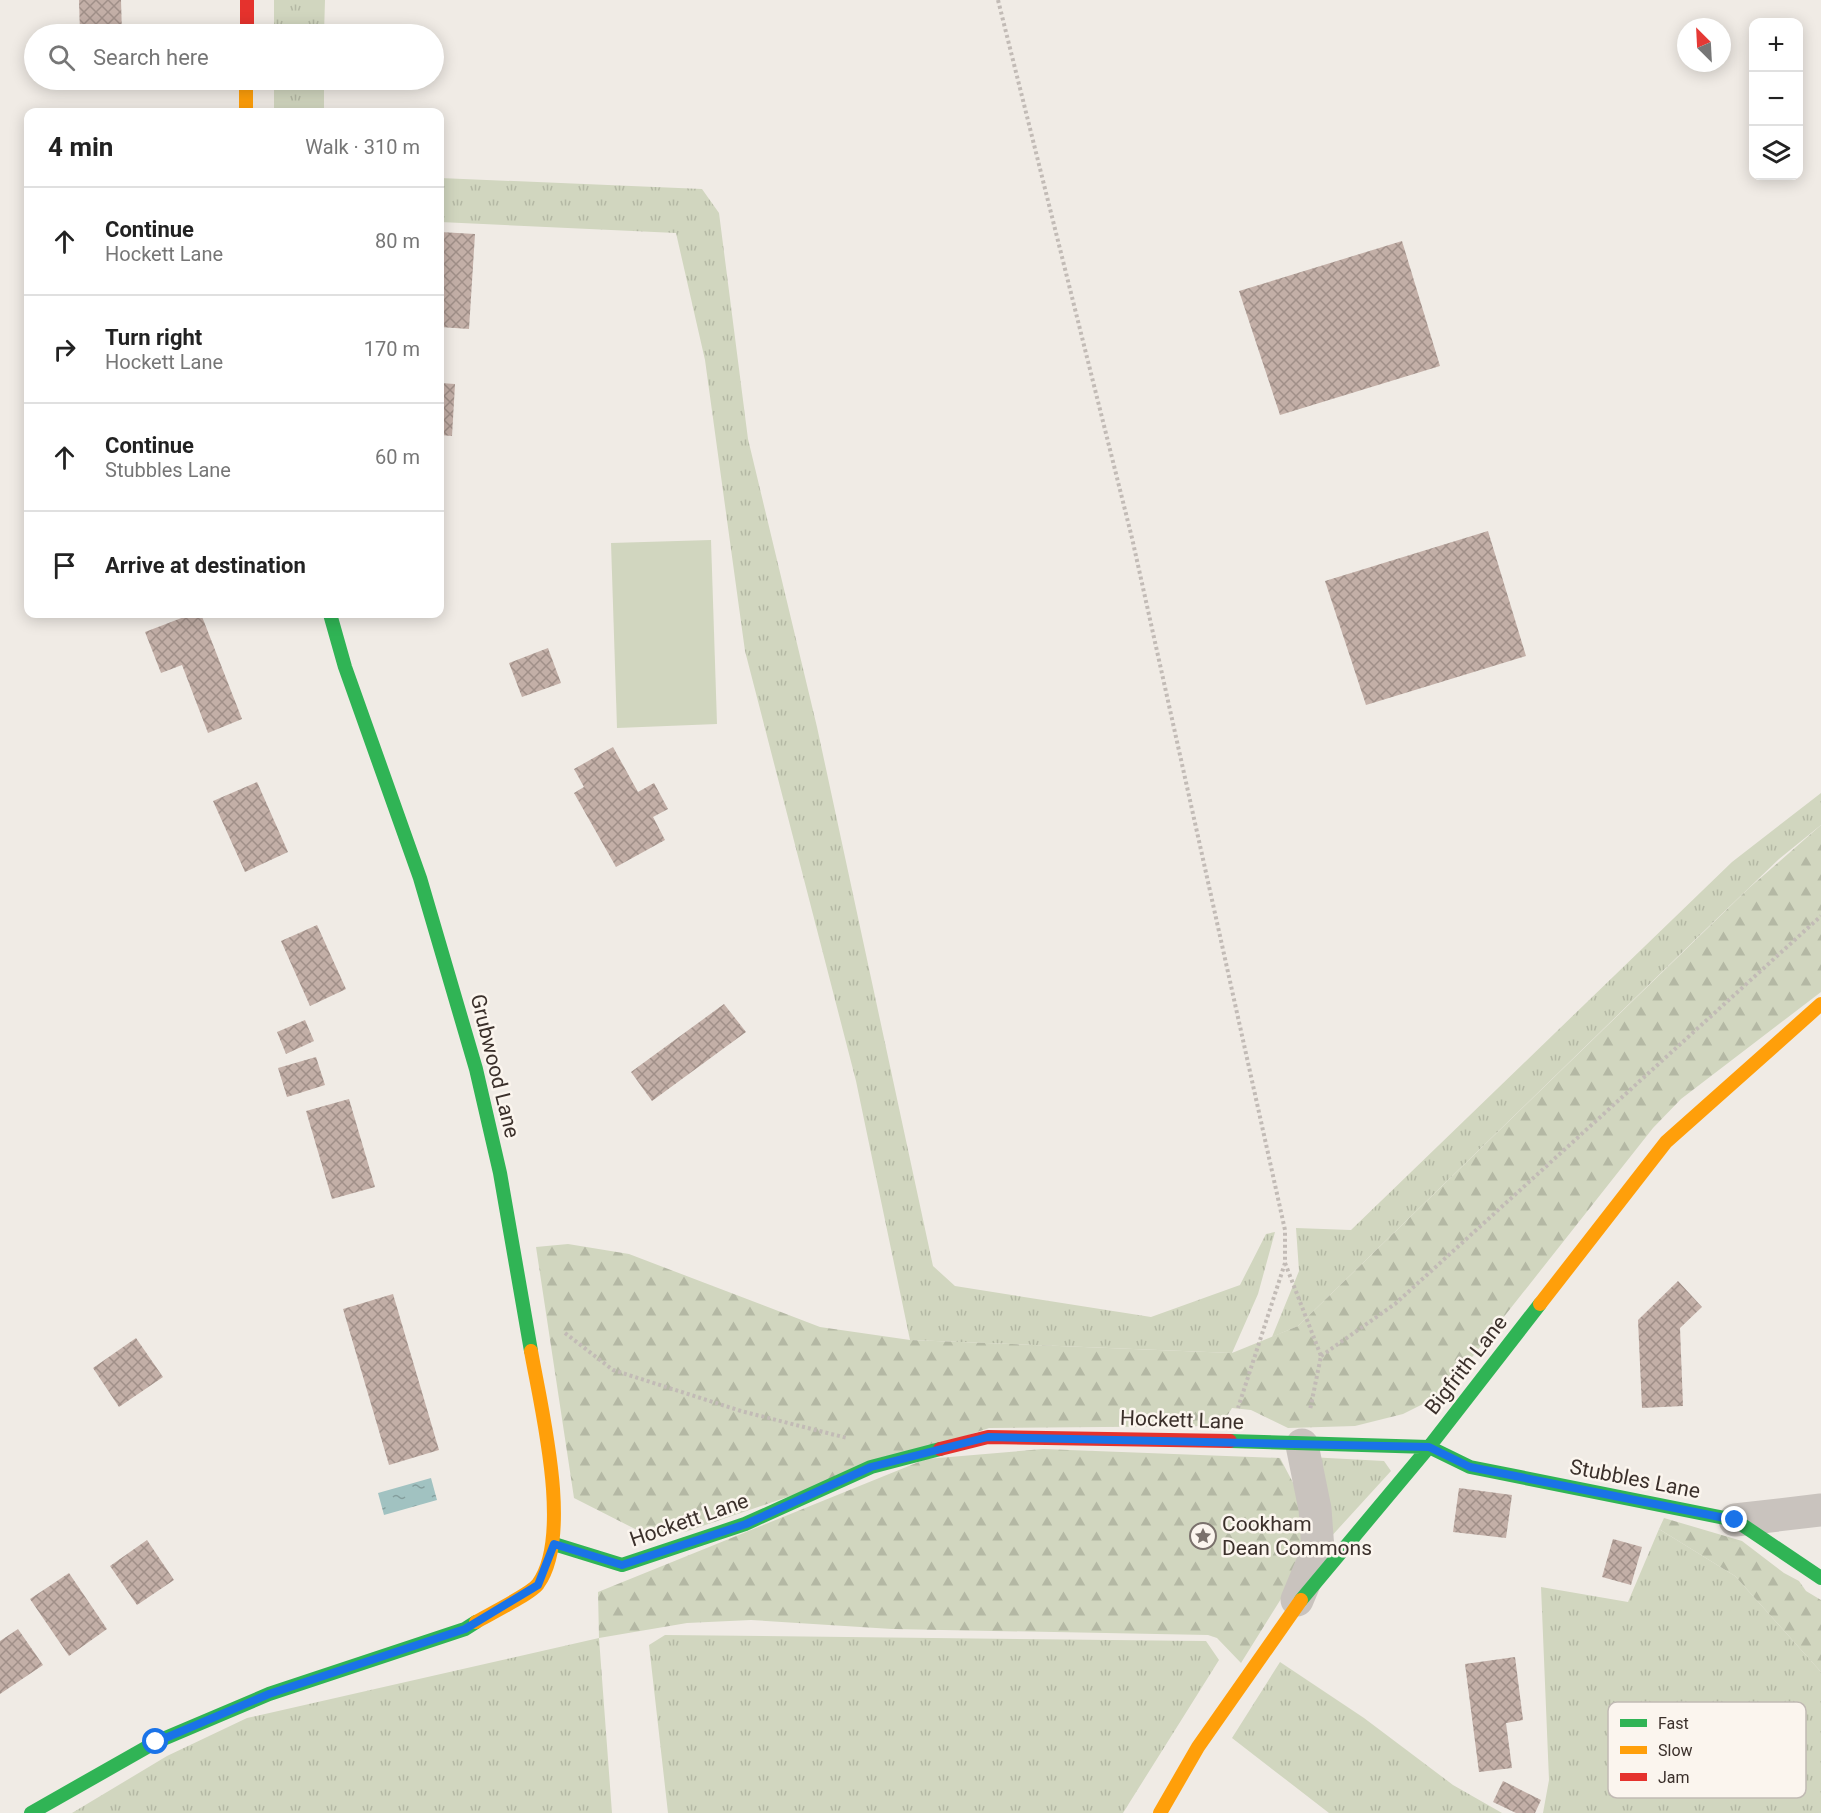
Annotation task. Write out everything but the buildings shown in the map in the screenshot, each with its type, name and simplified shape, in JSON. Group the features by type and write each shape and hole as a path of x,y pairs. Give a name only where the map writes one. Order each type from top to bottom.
{"street":[{"path":"247,0 247,24"},
{"path":"246,90 246,108"},
{"name":"Grubwood Lane","path":"331,618 345,667 420,878 450,975 500,1173 553,1475 554,1544"},
{"name":"Bigfrith Lane","path":"1160,1813 1198,1747 1295,1607 1429,1447 1666,1142 1821,1004"},
{"name":"Hockett Lane","path":"554,1544 622,1565 746,1524 871,1467 988,1437 1429,1447"},
{"path":"1295,1607 1318,1550 1315,1509 1302,1445"},
{"name":"Stubbles Lane","path":"1429,1447 1470,1467 1735,1520 1821,1578"},
{"path":"1735,1520 1821,1510"},
{"path":"31,1813 156,1742 259,1698 465,1629 538,1585 554,1544"}],"path":[{"path":"999,0 1132,538 1286,1230 1286,1263 1227,1442"},
{"path":"1321,1356 1395,1304 1821,916"},
{"path":"1286,1263 1321,1356 1302,1445"},
{"path":"522,1299 613,1370 741,1411 857,1441"}],"green space":[{"path":"274,0 325,0 324,24 274,24"},
{"path":"274,90 324,90 324,108 274,108"},
{"path":"444,178 702,189 719,213 748,439 817,727 933,1266 955,1286 1151,1317 1240,1285 1266,1234 1275,1232 1258,1294 1232,1353 910,1340 856,1081 745,651 705,360 676,233 444,222"},
{"path":"711,540 717,724 617,728 611,543"},
{"path":"1821,793 1821,825 1779,859 1298,1326 1272,1337 1299,1271 1296,1228 1351,1230 1732,862"},
{"path":"1821,825 1821,992 1681,1099 1653,1128 1443,1394 1403,1414 1355,1426 1288,1428 1251,1410 1232,1408 1221,1426 989,1428 685,1532 641,1532 574,1498 536,1247 568,1244 629,1254 820,1327 910,1340 1232,1353 1298,1326 1749,888"},
{"path":"1043,1449 1280,1458 1300,1496 1305,1542 1299,1570 1241,1663 1217,1638 1208,1635 892,1629 751,1620 687,1623 599,1638 598,1592 926,1459"},
{"path":"1309,1457 1384,1461 1391,1471 1328,1540"},
{"path":"1664,1518 1742,1541 1784,1573 1799,1581 1806,1591 1821,1600 1821,1672 1735,1576 1659,1529"},
{"path":"1659,1529 1735,1576 1821,1672 1821,1813 1543,1813 1549,1780 1541,1587 1628,1602"},
{"path":"665,1635 1206,1641 1219,1660 1123,1813 668,1813 649,1645"},
{"path":"599,1638 612,1813 72,1813 167,1756 247,1718"},
{"path":"1280,1662 1364,1718 1453,1785 1502,1813 1329,1813 1232,1738"}],"water":[{"path":"431,1478 437,1500 384,1515 378,1493"}],"traffic: fast":[{"path":"331,618 345,667 420,878 476,1069 500,1173 531,1351"},
{"path":"1301,1600 1429,1447 1540,1304"},
{"path":"1230,1441 1429,1447 1470,1467 1735,1520 1821,1578"},
{"path":"554,1544 622,1565 745,1524 871,1467 940,1449"},
{"path":"31,1813 156,1742 269,1694 465,1629 476,1622"}],"traffic: slow":[{"path":"246,90 246,108"},
{"path":"1540,1304 1666,1142 1821,1004"},
{"path":"476,1622 534,1588 548,1563 553,1535 554,1504 547,1437 531,1351"},
{"path":"1160,1813 1198,1747 1301,1600"}],"traffic: jam":[{"path":"247,0 247,24"},
{"path":"940,1449 988,1437 1230,1441"}],"place":[{"name":"Cookham Dean Commons","path":"1203,1536"}],"route":[{"path":"156,1742 269,1694 465,1629 538,1585 554,1544 622,1565 746,1524 871,1467 988,1437 1202,1440 1302,1445 1399,1444 1429,1447 1470,1467 1735,1520"}]}
